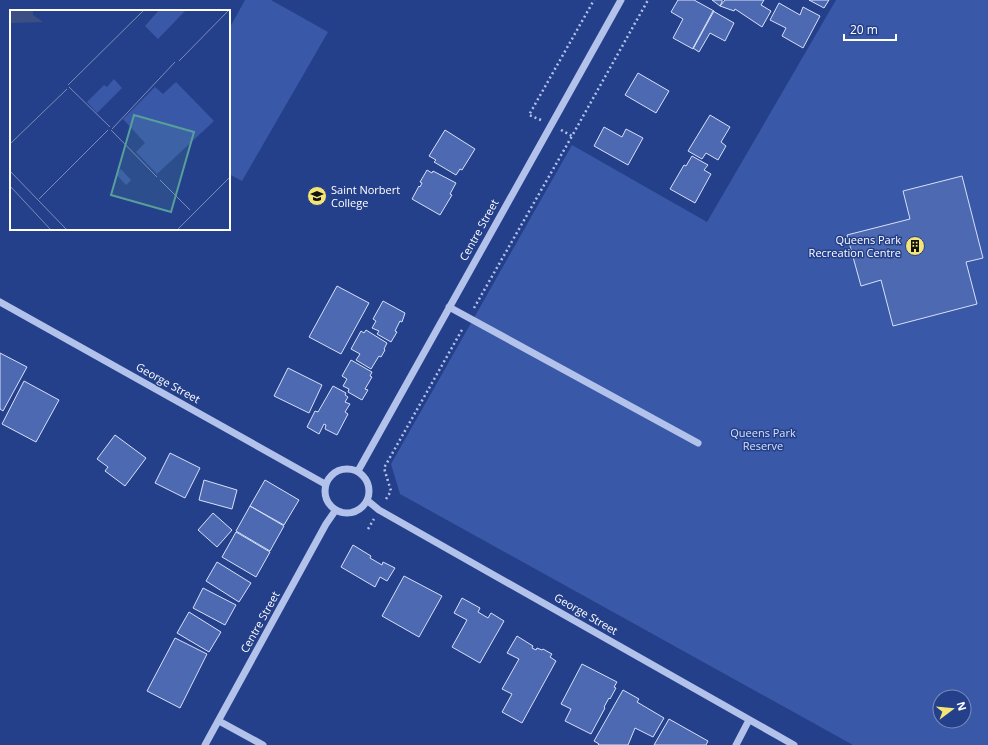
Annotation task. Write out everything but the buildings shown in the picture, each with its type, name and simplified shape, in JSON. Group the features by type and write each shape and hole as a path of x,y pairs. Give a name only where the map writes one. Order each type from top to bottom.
{"street":[{"name":"Centre Street","path":"358,471 621,0"},
{"name":"George Street","path":"0,302 325,484"},
{"path":"449,307 698,443"},
{"path":"345,468 358,471 367,482 369,488 368,501 356,512 342,513 335,511 329,506 326,499 325,484 333,473 338,470 345,468"},
{"name":"George Street","path":"368,501 380,510 794,745"},
{"name":"Centre Street","path":"205,745 326,524 335,511"},
{"path":"736,745 750,720"},
{"path":"219,721 263,745"}],"path":[{"path":"368,529 391,491 384,468 572,136"}],"green space":[{"path":"245,0 271,0 328,32 242,181 230,175 230,27"},
{"name":"Queens Park Reserve","path":"836,0 988,0 988,745 853,745 400,494 391,464 572,145 707,222"}],"place":[{"name":"Saint Norbert College","path":"317,196"},
{"name":"Queens Park Recreation Centre","path":"915,246"}]}
